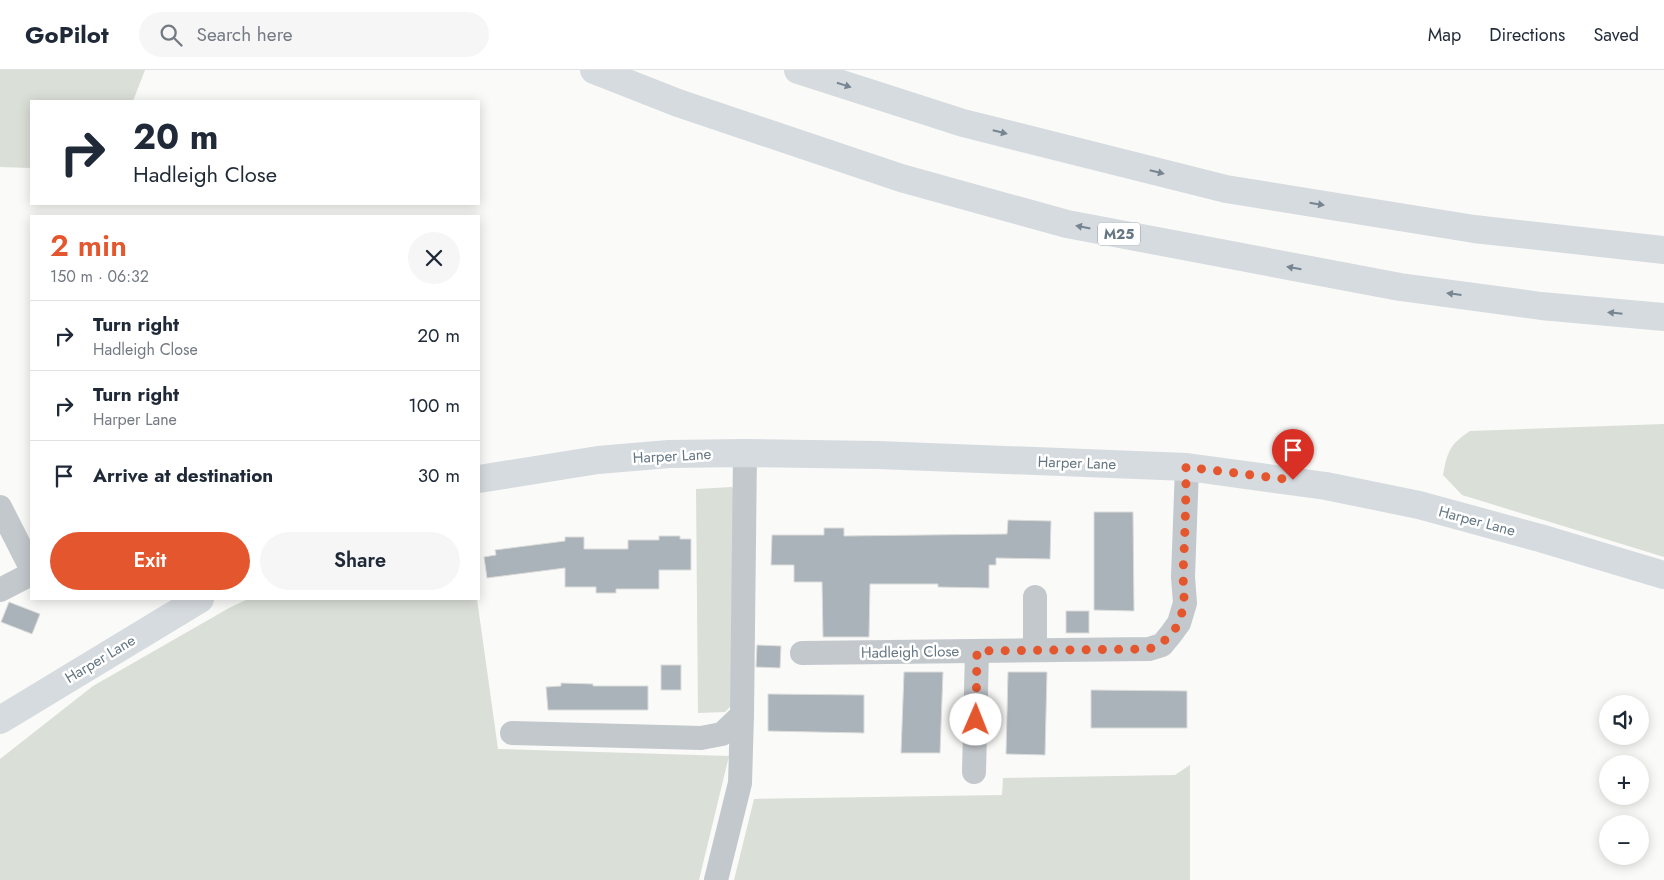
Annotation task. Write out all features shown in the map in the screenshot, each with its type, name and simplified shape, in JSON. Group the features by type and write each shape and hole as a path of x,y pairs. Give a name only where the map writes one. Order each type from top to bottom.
{"main road":[{"name":"M25","path":"594,70 678,103 902,178 1066,224 1400,287 1541,306 1664,317"},
{"path":"798,70 964,123 1226,189 1474,229 1664,250"},
{"name":"Harper Lane","path":"480,479 598,460 669,454 878,455 1186,467 1326,486 1419,505 1540,538 1664,576"},
{"name":"Harper Lane","path":"0,720 198,600"}],"street":[{"path":"716,880 740,784 745,453"},
{"name":"Hadleigh Close","path":"802,653 1149,649 1162,644 1179,623 1185,603 1183,578 1186,467"},
{"path":"0,507 30,566"},
{"path":"0,590 30,575"},
{"path":"1035,597 1035,650"},
{"path":"974,772 977,651"},
{"path":"512,733 701,738 722,734 742,715"}],"shaded area":[{"path":"0,70 145,70 133,100 30,100 30,168 0,167"},
{"path":"1664,424 1664,557 1462,495 1443,475 1450,449 1470,431"},
{"path":"732,487 740,501 734,703 725,712 698,713 696,489"},
{"path":"246,600 477,600 498,749 729,756 699,880 0,880 0,759 93,686"},
{"path":"1190,765 1190,880 734,880 754,799 1002,795 1003,778 1175,775"}],"building":[{"path":"1094,512 1133,512 1134,611 1094,610"},
{"path":"1008,520 1051,521 1050,559 996,558 996,565 989,565 989,588 938,587 938,584 870,584 869,637 823,637 822,582 794,582 794,565 771,565 772,535 824,535 824,528 844,528 844,536 1007,534"},
{"path":"659,536 680,536 680,539 691,539 691,570 659,570 659,589 616,589 616,593 596,593 596,587 565,587 565,568 487,578 484,557 496,555 495,550 565,541 565,537 584,537 584,549 628,549 628,540 659,540"},
{"path":"9,602 40,614 32,634 1,622"},
{"path":"1066,611 1089,611 1089,633 1066,633"},
{"path":"757,645 781,646 780,668 756,667"},
{"path":"661,665 681,665 681,690 661,690"},
{"path":"904,672 943,672 940,753 901,753"},
{"path":"1008,672 1047,672 1045,755 1006,754"},
{"path":"561,683 593,684 593,686 648,686 648,710 548,710 546,687 561,686"},
{"path":"1091,690 1187,691 1187,728 1091,728"},
{"path":"768,694 864,695 864,733 768,731"}],"route":[{"path":"976,720 977,651 1149,649 1162,644 1179,623 1185,603 1186,592 1183,578 1186,467 1293,480"}]}
